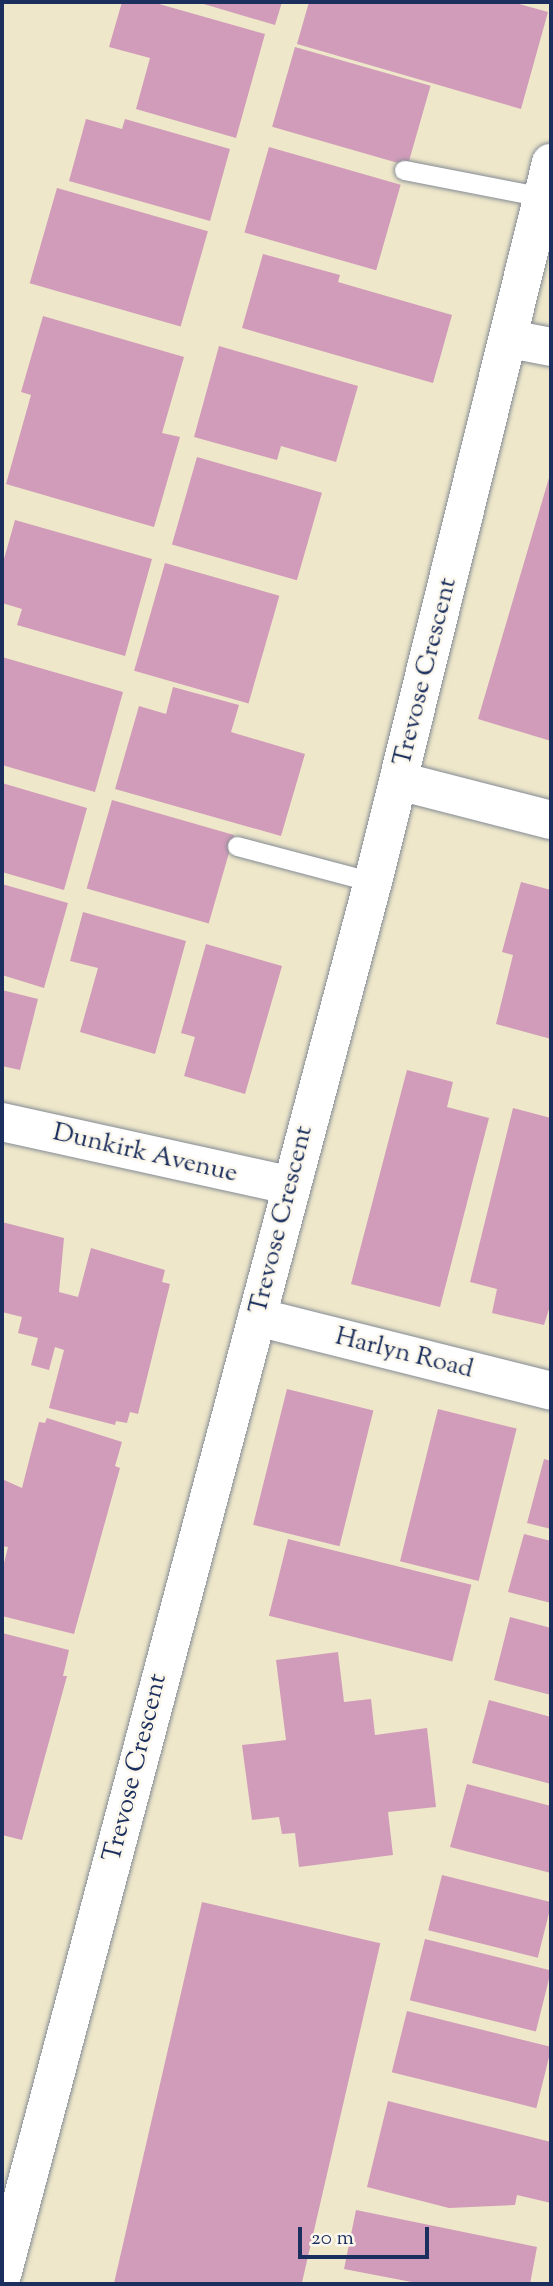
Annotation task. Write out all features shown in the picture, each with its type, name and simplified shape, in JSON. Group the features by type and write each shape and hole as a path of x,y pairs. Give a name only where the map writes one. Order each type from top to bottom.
{"street":[{"name":"Trevose Crescent","path":"2,2274 257,1317 289,1185 373,881 510,339 547,180"},
{"path":"510,339 551,347"},
{"path":"399,781 551,820"},
{"name":"Dunkirk Avenue","path":"2,1122 289,1185"},
{"name":"Harlyn Road","path":"257,1317 551,1391"}],"lane":[{"path":"404,170 547,180"},
{"path":"237,846 373,881"}],"building":[{"path":"122,2 152,2 265,34 236,138 136,109 150,58 109,47"},
{"path":"197,2 282,2 275,25"},
{"path":"309,2 512,2 548,12 521,109 297,44"},
{"path":"295,47 431,86 408,166 272,127"},
{"path":"86,119 122,129 125,119 230,149 210,221 69,181"},
{"path":"269,147 401,185 376,270 244,233"},
{"path":"57,188 208,231 181,326 30,283"},
{"path":"263,254 340,275 338,282 452,315 433,383 242,328"},
{"path":"43,316 184,357 162,433 180,437 154,527 6,484 31,395 21,392"},
{"path":"219,346 358,386 336,462 281,446 277,460 194,437"},
{"path":"197,457 322,493 297,580 172,544"},
{"path":"551,471 551,741 478,719"},
{"path":"15,520 152,559 125,656 17,625 22,609 2,603 2,566"},
{"path":"165,563 279,596 249,703 134,671"},
{"path":"2,657 123,692 95,792 2,765"},
{"path":"173,687 239,705 231,732 305,754 281,836 115,789 139,706 166,714"},
{"path":"2,783 87,808 64,890 2,872"},
{"path":"112,800 234,835 209,923 87,888"},
{"path":"521,882 551,890 551,1039 496,1024 513,955 502,952"},
{"path":"2,884 68,903 44,988 2,975"},
{"path":"83,912 186,941 155,1054 80,1032 98,968 70,961"},
{"path":"206,944 282,966 245,1094 184,1076 195,1037 181,1033"},
{"path":"2,990 38,999 20,1070 2,1066"},
{"path":"407,1070 453,1082 447,1107 489,1118 440,1307 351,1284"},
{"path":"513,1108 551,1118 551,1303 544,1325 492,1313 497,1289 470,1282"},
{"path":"2,1222 64,1238 59,1292 78,1297 91,1248 165,1270 162,1282 170,1284 138,1414 130,1412 127,1423 116,1421 115,1425 49,1408 64,1350 55,1347 49,1370 31,1365 38,1338 18,1333 22,1317 2,1312"},
{"path":"287,1389 373,1411 339,1546 253,1525"},
{"path":"438,1409 517,1429 479,1581 400,1561"},
{"path":"47,1418 122,1442 115,1466 120,1468 74,1634 2,1616 2,1571 8,1547 2,1546 2,1479 22,1488 39,1422 45,1423"},
{"path":"544,1459 551,1461 551,1529 527,1523"},
{"path":"524,1534 551,1541 551,1603 508,1592"},
{"path":"288,1539 471,1585 452,1661 269,1616"},
{"path":"510,1617 551,1628 551,1695 494,1680"},
{"path":"2,1633 69,1650 63,1676 67,1676 22,1840 2,1835"},
{"path":"338,1652 344,1702 371,1699 375,1735 427,1728 436,1807 388,1812 393,1855 299,1867 295,1833 282,1834 279,1817 252,1820 242,1745 286,1740 276,1660"},
{"path":"489,1700 551,1717 551,1784 472,1763"},
{"path":"467,1784 551,1806 551,1873 450,1847"},
{"path":"442,1875 551,1902 538,1958 428,1930"},
{"path":"202,1902 380,1943 302,2284 114,2284"},
{"path":"425,1939 551,1970 536,2032 410,2000"},
{"path":"407,2011 551,2047 536,2108 392,2072"},
{"path":"388,2101 551,2142 551,2203 517,2195 515,2205 449,2208 367,2187"},
{"path":"356,2210 537,2247 530,2284 422,2284 344,2269"}]}
